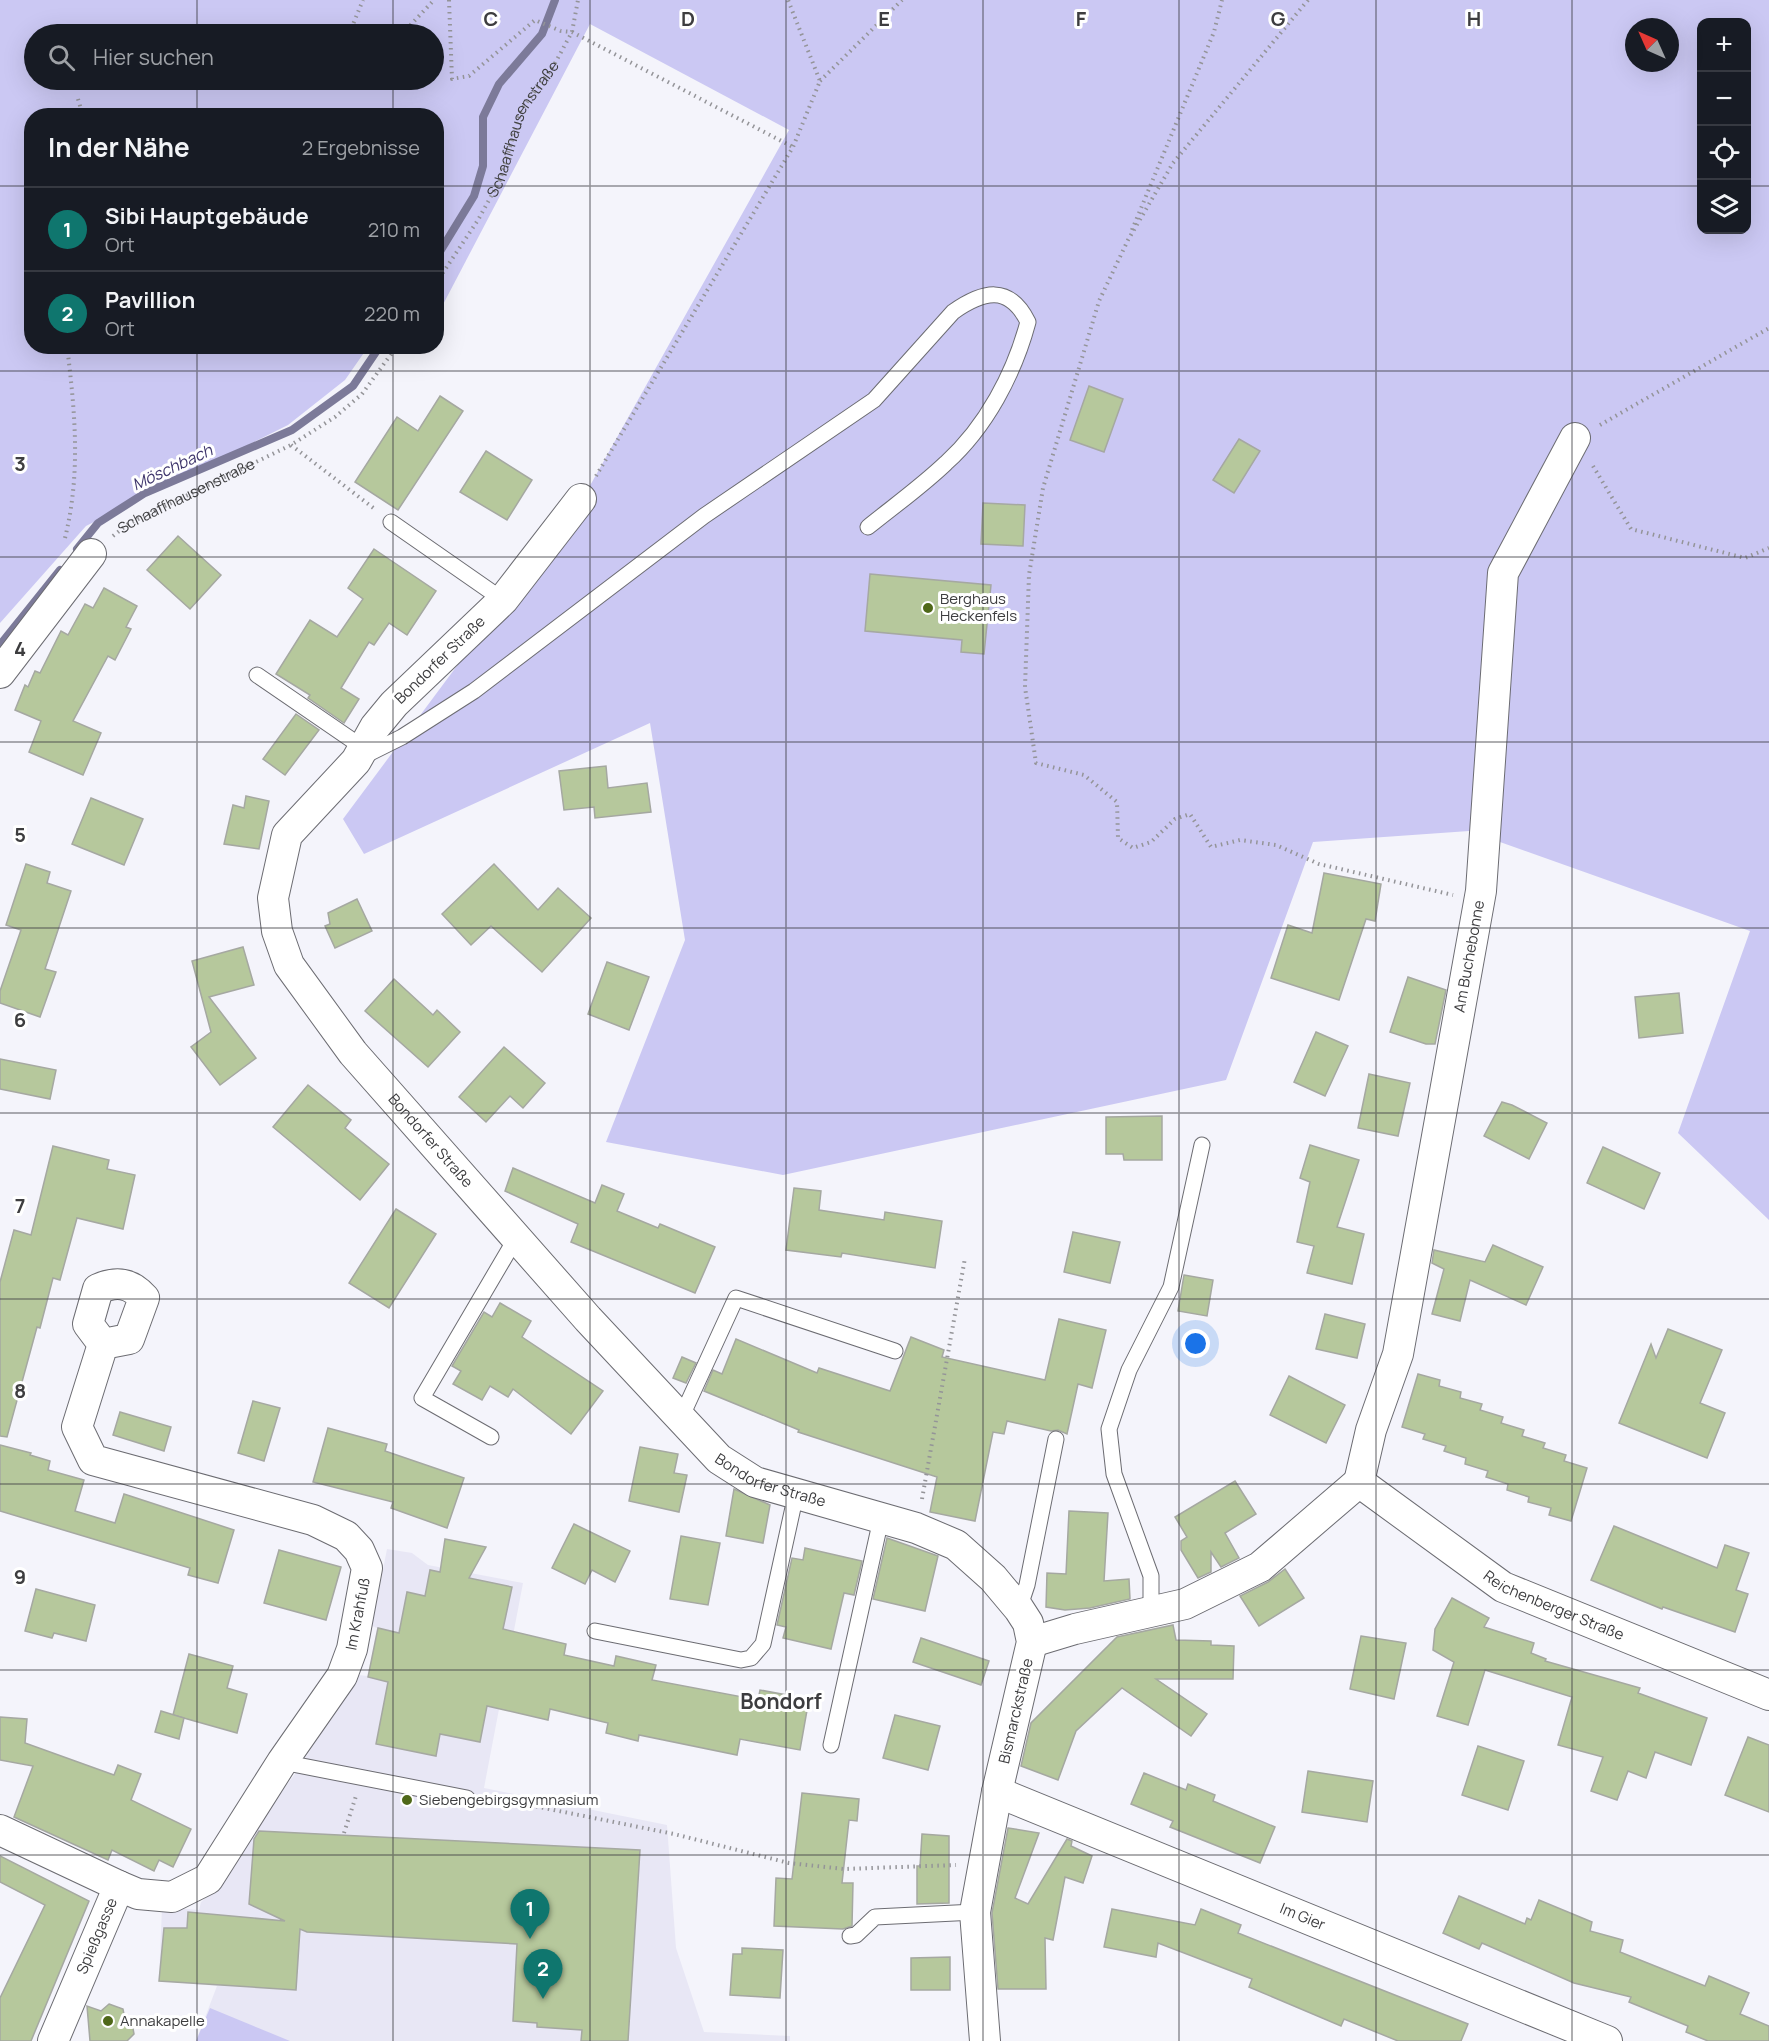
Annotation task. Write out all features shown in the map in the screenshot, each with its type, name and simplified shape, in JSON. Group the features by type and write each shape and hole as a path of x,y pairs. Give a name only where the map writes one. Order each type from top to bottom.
{"street":[{"name":"Am Buchebonne","path":"1359,1482 1371,1430 1398,1354 1481,891 1503,573 1575,438"},
{"name":"Bondorfer Straße","path":"581,499 503,600 394,704 375,727 360,755 287,835 273,898 277,931 289,965 353,1053 680,1420 719,1459 755,1482 916,1528 956,1545 993,1578 1019,1609 1028,1623 1032,1642"},
{"path":"0,674 91,554"},
{"name":"Im Krahfuß","path":"103,1344 77,1427 93,1460 313,1520 346,1536 359,1550 367,1568 352,1649 342,1676 282,1762 208,1879 172,1897 138,1894 119,1886"},
{"name":"Bismarckstraße","path":"985,2041 975,1912 997,1792 1032,1642 1185,1604 1260,1567 1359,1482"},
{"name":"Reichenberger Straße","path":"1359,1482 1503,1587 1769,1695"},
{"name":"Im Gier","path":"997,1792 1607,2041"},
{"name":"Spießgasse","path":"0,1830 119,1886 53,2041"}],"lane":[{"path":"257,675 360,755 402,737 474,691 704,516 874,400 953,312 982,296 994,294 1010,298 1021,309 1028,322 1018,356 978,429 947,463 868,527"},
{"path":"391,522 503,600"},
{"path":"1150,1612 1151,1576 1114,1474 1108,1429 1129,1370 1171,1287 1202,1145"},
{"path":"491,1437 422,1398 516,1238"},
{"path":"680,1420 736,1298 895,1351"},
{"path":"1019,1609 1027,1585 1056,1439"},
{"path":"595,1631 741,1660 751,1658 763,1644 796,1494"},
{"path":"831,1745 881,1519"},
{"path":"282,1762 467,1798"},
{"path":"850,1936 856,1935 875,1917 975,1912"}],"path":[{"path":"353,24 363,0"},
{"path":"412,24 435,0"},
{"path":"449,0 452,79 469,76 535,20 561,32 572,32 793,147"},
{"name":"Schaaffhausenstraße","path":"444,271 478,220 500,180 521,110 554,65 572,32 578,0"},
{"path":"788,0 820,81"},
{"path":"581,499 793,147 820,81 902,0"},
{"path":"1120,258 1214,32 1222,0"},
{"path":"1308,0 1173,163 1120,258 1099,301 1043,488 1032,553 1029,575 1025,687 1036,763 1084,775 1117,802 1118,837 1132,848 1151,842 1175,819 1191,814 1211,847 1240,840 1275,845 1318,864 1392,882 1453,895 1481,891"},
{"path":"78,99 81,108"},
{"path":"1769,328 1575,438 1631,529 1745,558 1769,549"},
{"path":"63,546 74,502 76,423 68,354"},
{"name":"Schaaffhausenstraße","path":"91,554 128,524 291,445 335,417 362,394 391,354"},
{"path":"291,445 391,522"},
{"path":"921,1508 965,1258"},
{"path":"344,1833 362,1778"},
{"path":"467,1798 487,1797 674,1834 789,1863 844,1869 982,1864"}],"shaded area":[{"path":"0,0 1769,0 1769,1220 1678,1133 1750,931 1469,831 1313,842 1226,1080 783,1175 606,1142 685,940 650,723 364,854 343,819 587,491 789,130 590,24 444,303 444,108 24,108 24,354 363,354 345,380 288,425 86,526 0,623"},
{"name":"Siebengebirgsgymnasium","path":"387,1549 412,1553 428,1565 523,1583 484,1788 667,1825 676,1948 704,2032 790,2036 790,2041 196,2041 217,1986 159,1981 162,1907 199,1910 201,1902 219,1887 243,1853 253,1829 295,1774 358,1675 368,1676 377,1628 372,1626"},
{"path":"210,2008 290,2041 196,2041"}],"building":[{"path":"1089,386 1123,399 1104,452 1070,440"},
{"path":"440,396 463,411 398,510 355,482 397,417 418,431"},
{"path":"1239,439 1260,451 1234,493 1213,480"},
{"path":"486,451 532,480 507,520 460,492"},
{"path":"983,503 1025,505 1023,546 981,544"},
{"path":"178,536 221,575 190,609 147,570"},
{"path":"374,549 436,591 407,635 389,623 374,645 369,642 341,688 359,699 344,723 308,698 310,695 276,674 310,620 337,637 363,599 348,588"},
{"name":"Berghaus Heckenfels","path":"870,574 991,585 984,654 961,652 962,640 865,631"},
{"path":"104,588 137,606 126,627 131,629 115,660 108,656 73,721 101,733 83,775 29,752 41,721 15,710 25,685 28,687 35,671 40,673 61,631 68,635 85,604 93,608"},
{"path":"296,714 319,730 285,775 263,759"},
{"path":"606,766 608,788 647,783 651,812 595,818 594,807 564,810 559,771"},
{"path":"246,796 269,801 259,849 224,844 233,805 244,808"},
{"path":"91,798 143,819 124,865 72,844"},
{"path":"26,864 50,872 47,883 71,891 45,969 56,972 40,1017 0,1003 0,991 21,930 6,925"},
{"path":"494,864 538,910 558,888 591,918 542,972 491,926 471,945 442,914"},
{"path":"1324,873 1381,884 1375,921 1366,919 1339,1000 1271,978 1288,925 1312,933"},
{"path":"357,899 372,931 335,948 325,926 330,924 328,913"},
{"path":"243,947 254,985 209,997 256,1058 220,1085 191,1047 211,1032 192,961"},
{"path":"607,962 649,977 629,1030 588,1014"},
{"path":"1408,977 1446,990 1435,1044 1426,1044 1390,1032"},
{"path":"394,979 433,1015 437,1010 460,1032 428,1067 365,1011"},
{"path":"1679,993 1683,1033 1639,1038 1635,997"},
{"path":"1316,1032 1348,1046 1325,1096 1294,1082"},
{"path":"504,1047 545,1083 523,1108 510,1096 486,1122 459,1097"},
{"path":"0,1059 56,1070 50,1099 0,1089"},
{"path":"1369,1074 1410,1083 1398,1136 1358,1128"},
{"path":"308,1085 351,1120 345,1128 389,1164 360,1200 273,1127"},
{"path":"1502,1102 1547,1123 1529,1159 1484,1136"},
{"path":"1162,1116 1162,1160 1124,1160 1123,1154 1106,1154 1106,1117"},
{"path":"1310,1145 1359,1160 1337,1227 1364,1234 1352,1284 1307,1273 1314,1246 1297,1242 1310,1182 1300,1178"},
{"path":"53,1146 109,1160 107,1169 135,1175 123,1229 77,1218 60,1280 53,1278 40,1328 37,1327 7,1437 0,1436 0,1282 14,1230 31,1235"},
{"path":"1603,1147 1660,1173 1644,1209 1587,1183"},
{"path":"513,1168 595,1203 602,1185 624,1194 617,1211 658,1228 660,1224 715,1247 695,1293 571,1242 578,1224 505,1191"},
{"path":"794,1188 821,1191 819,1210 884,1220 885,1212 942,1221 935,1268 842,1253 841,1257 786,1250"},
{"path":"396,1209 436,1234 389,1308 349,1283"},
{"path":"1073,1232 1120,1242 1110,1283 1064,1272"},
{"path":"1493,1245 1543,1267 1526,1305 1470,1280 1460,1321 1432,1314 1444,1269 1432,1263 1434,1250 1485,1262"},
{"path":"1184,1275 1213,1280 1207,1316 1178,1311"},
{"path":"500,1303 531,1321 522,1337 603,1391 571,1434 513,1389 508,1397 490,1386 482,1400 453,1384 461,1371 452,1366 484,1312 492,1317"},
{"path":"1325,1314 1365,1324 1357,1358 1316,1349"},
{"path":"1059,1319 1106,1330 1092,1388 1078,1384 1067,1434 1058,1430 1051,1431 1007,1421 1004,1434 993,1432 975,1521 930,1512 937,1477 798,1432 799,1430 704,1391 713,1370 722,1374 736,1339 817,1373 819,1368 890,1391 911,1337 944,1350 942,1357 1045,1380"},
{"path":"1668,1329 1722,1350 1700,1403 1725,1413 1707,1458 1619,1423 1651,1344 1656,1358"},
{"path":"682,1357 696,1363 686,1383 673,1378"},
{"path":"1418,1374 1440,1380 1439,1386 1461,1392 1460,1398 1482,1404 1480,1410 1503,1417 1501,1423 1524,1430 1522,1436 1545,1443 1543,1448 1566,1455 1564,1461 1587,1468 1571,1521 1549,1515 1551,1508 1528,1502 1529,1497 1507,1490 1508,1484 1486,1477 1488,1471 1465,1464 1466,1458 1444,1451 1446,1446 1423,1439 1425,1434 1402,1427"},
{"path":"1289,1376 1345,1405 1326,1443 1270,1415"},
{"path":"253,1401 280,1408 264,1461 238,1453"},
{"path":"120,1412 171,1427 164,1451 113,1435"},
{"path":"328,1428 387,1444 385,1451 464,1478 447,1528 391,1508 393,1502 313,1482"},
{"path":"0,1445 31,1453 30,1455 50,1461 48,1470 84,1480 75,1511 115,1523 124,1494 234,1530 218,1583 188,1575 190,1568 0,1511"},
{"path":"640,1447 678,1454 674,1473 687,1475 679,1512 629,1501"},
{"path":"1235,1481 1256,1514 1225,1533 1239,1558 1221,1567 1211,1552 1211,1572 1198,1578 1181,1550 1181,1541 1187,1537 1175,1517"},
{"path":"734,1489 770,1505 763,1543 726,1536"},
{"path":"1069,1511 1108,1513 1104,1581 1129,1579 1130,1599 1090,1608 1065,1610 1046,1607 1047,1573 1066,1574"},
{"path":"574,1524 630,1551 615,1582 592,1570 585,1584 552,1568"},
{"path":"1614,1526 1717,1568 1725,1545 1749,1553 1736,1590 1748,1594 1735,1632 1663,1607 1662,1609 1591,1580"},
{"path":"681,1536 720,1543 708,1605 670,1599"},
{"path":"887,1538 938,1556 925,1611 873,1599"},
{"path":"445,1539 486,1547 469,1578 512,1587 503,1629 566,1644 564,1655 614,1666 616,1656 656,1665 652,1680 758,1700 760,1690 809,1699 800,1750 740,1739 737,1755 639,1735 638,1741 606,1733 608,1723 550,1709 548,1720 487,1706 480,1742 440,1734 436,1756 376,1744 388,1682 368,1677 378,1628 399,1633 407,1592 425,1596 430,1570 440,1572"},
{"path":"805,1548 862,1561 854,1595 844,1593 831,1649 783,1638 786,1627 777,1625 792,1558 803,1560"},
{"path":"279,1550 341,1567 326,1620 264,1603"},
{"path":"1285,1569 1304,1598 1259,1626 1240,1596 1268,1582"},
{"path":"36,1589 95,1605 86,1641 54,1633 52,1638 25,1631"},
{"path":"1452,1598 1489,1618 1484,1627 1534,1643 1531,1653 1546,1659 1545,1661 1640,1688 1638,1693 1707,1718 1691,1765 1655,1752 1646,1778 1628,1771 1617,1800 1591,1791 1603,1757 1558,1745 1572,1697 1485,1670 1468,1725 1437,1716 1454,1662 1433,1650 1435,1629"},
{"path":"1173,1625 1176,1640 1211,1641 1211,1645 1234,1646 1233,1679 1156,1679 1207,1714 1191,1736 1122,1688 1076,1731 1058,1780 1021,1766 1031,1723 1117,1637"},
{"path":"1361,1636 1406,1643 1394,1699 1350,1689"},
{"path":"921,1638 989,1661 981,1685 913,1662"},
{"path":"189,1654 233,1666 227,1688 247,1694 237,1733 173,1715"},
{"path":"161,1711 184,1718 179,1739 155,1732"},
{"path":"895,1715 940,1726 928,1770 883,1758"},
{"path":"0,1717 27,1719 25,1743 114,1775 118,1765 141,1774 131,1800 191,1829 173,1867 159,1860 154,1871 112,1850 108,1860 14,1817 33,1766 0,1760"},
{"path":"1748,1737 1769,1745 1769,1812 1725,1795"},
{"path":"1478,1746 1524,1761 1508,1810 1462,1795"},
{"path":"1308,1771 1373,1781 1367,1822 1302,1812"},
{"path":"1144,1773 1186,1790 1188,1784 1215,1795 1213,1801 1275,1827 1260,1863 1170,1827 1173,1821 1131,1804"},
{"path":"802,1793 859,1799 857,1821 849,1820 842,1883 853,1883 852,1926 843,1929 774,1926 776,1878 792,1879"},
{"path":"1008,1828 1039,1833 1015,1898 1028,1904 1067,1839 1072,1841 1071,1846 1092,1856 1083,1883 1065,1877 1053,1940 1045,1938 1046,1989 998,1989 992,1913"},
{"path":"259,1831 640,1850 628,2041 581,2041 582,2030 537,2027 537,2023 513,2021 517,1944 307,1932 300,1929 296,1990 159,1981 164,1928 187,1928 188,1912 285,1921 249,1904 254,1839"},
{"path":"922,1834 949,1836 949,1903 917,1904 917,1866 920,1866"},
{"path":"0,1856 89,1901 31,2041 0,2041 0,1998 45,1905 0,1882"},
{"path":"1459,1896 1525,1924 1527,1918 1531,1920 1539,1900 1592,1922 1590,1931 1623,1940 1620,1952 1705,1986 1709,1976 1749,1993 1740,2014 1769,2026 1769,2041 1708,2041 1686,2032 1688,2026 1629,2002 1631,1997 1574,1983 1482,1943 1479,1949 1443,1933"},
{"path":"1112,1909 1195,1925 1201,1909 1241,1925 1238,1933 1468,2024 1461,2041 1398,2041 1344,2019 1341,2026 1249,1987 1252,1979 1158,1943 1156,1957 1104,1947"},
{"path":"742,1948 783,1950 780,1998 730,1995 733,1954 742,1954"},
{"path":"950,1957 950,1990 911,1990 911,1958"},
{"name":"Annakapelle","path":"109,2004 123,2009 125,2020 132,2023 134,2034 127,2041 90,2041 87,2006 101,2011"}],"waterway":[{"name":"Möschbach","path":"444,245 474,196 483,166 483,117 499,84 542,34 555,0"},
{"name":"Möschbach","path":"77,549 98,523 145,493 292,430 353,386 375,354"},
{"name":"Möschbach","path":"0,645 60,570"}],"place":[{"name":"Berghaus Heckenfels","path":"928,608"},
{"name":"Siebengebirgsgymnasium","path":"407,1800"},
{"name":"Sibi Hauptgebäude","path":"530,1939"},
{"name":"Pavillion","path":"543,1999"},
{"name":"Annakapelle","path":"108,2021"}],"district":[{"name":"Bondorf","path":"781,1702"}]}
